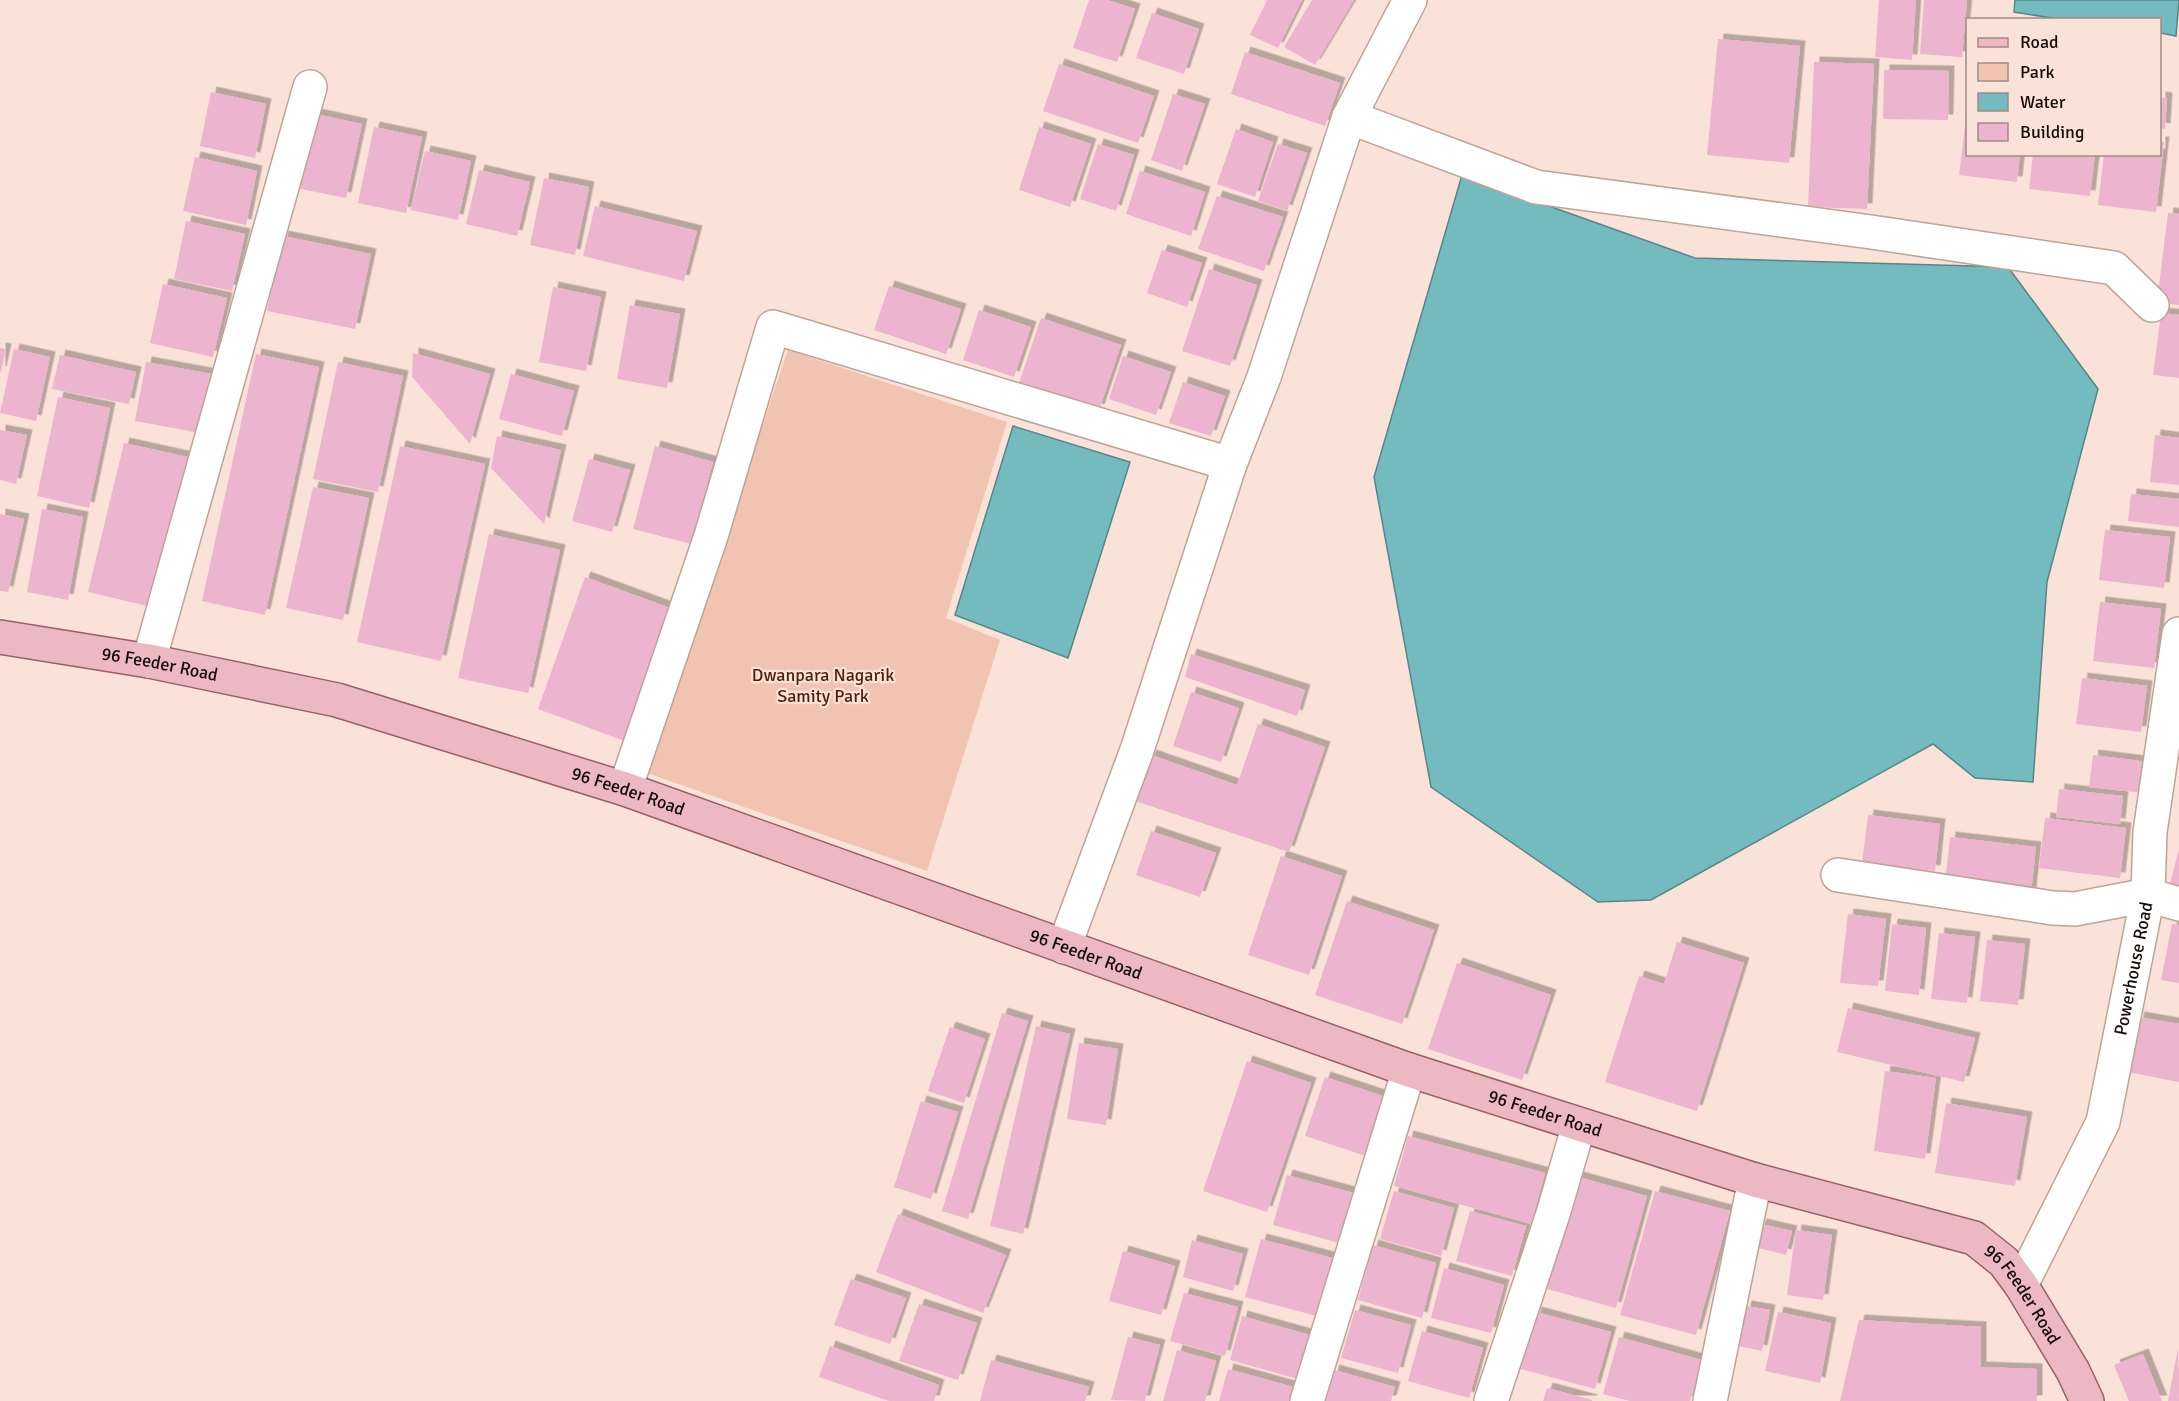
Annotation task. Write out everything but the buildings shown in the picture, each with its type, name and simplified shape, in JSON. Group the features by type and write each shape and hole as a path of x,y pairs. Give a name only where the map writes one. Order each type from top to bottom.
{"main road":[{"name":"96 Feeder Road","path":"0,637 149,661 337,700 625,789 1409,1070 1755,1180 1974,1238 2004,1262 2021,1285 2073,1371 2087,1401"}],"street":[{"path":"1064,947 1137,750 1230,464 1264,377 1349,117 1410,0"},
{"path":"149,661 310,87"},
{"path":"1349,117 1536,187 1871,232 2114,268 2152,305"},
{"path":"625,789 711,536 773,327 1230,464"},
{"name":"Powerhouse Road","path":"2021,1285 2103,1122 2148,895 2150,832 2179,634"},
{"path":"1838,875 2053,908 2075,909 2148,895 2179,904"},
{"path":"1307,1401 1409,1070"},
{"path":"1491,1401 1553,1214 1579,1125"},
{"path":"1710,1401 1755,1180"}],"green space":[{"name":"Dwanpara Nagarik Samity Park","path":"788,350 1007,422 946,618 1000,640 927,871 644,772"}],"water":[{"path":"2015,0 2179,0 2176,36 2161,33 2161,18 2052,18 2014,12"},
{"path":"1462,175 1695,258 2008,267 2098,389 2047,582 2033,782 1975,778 1933,744 1651,900 1598,902 1431,787 1374,477"},
{"path":"1013,426 1130,462 1068,658 955,615"}]}
